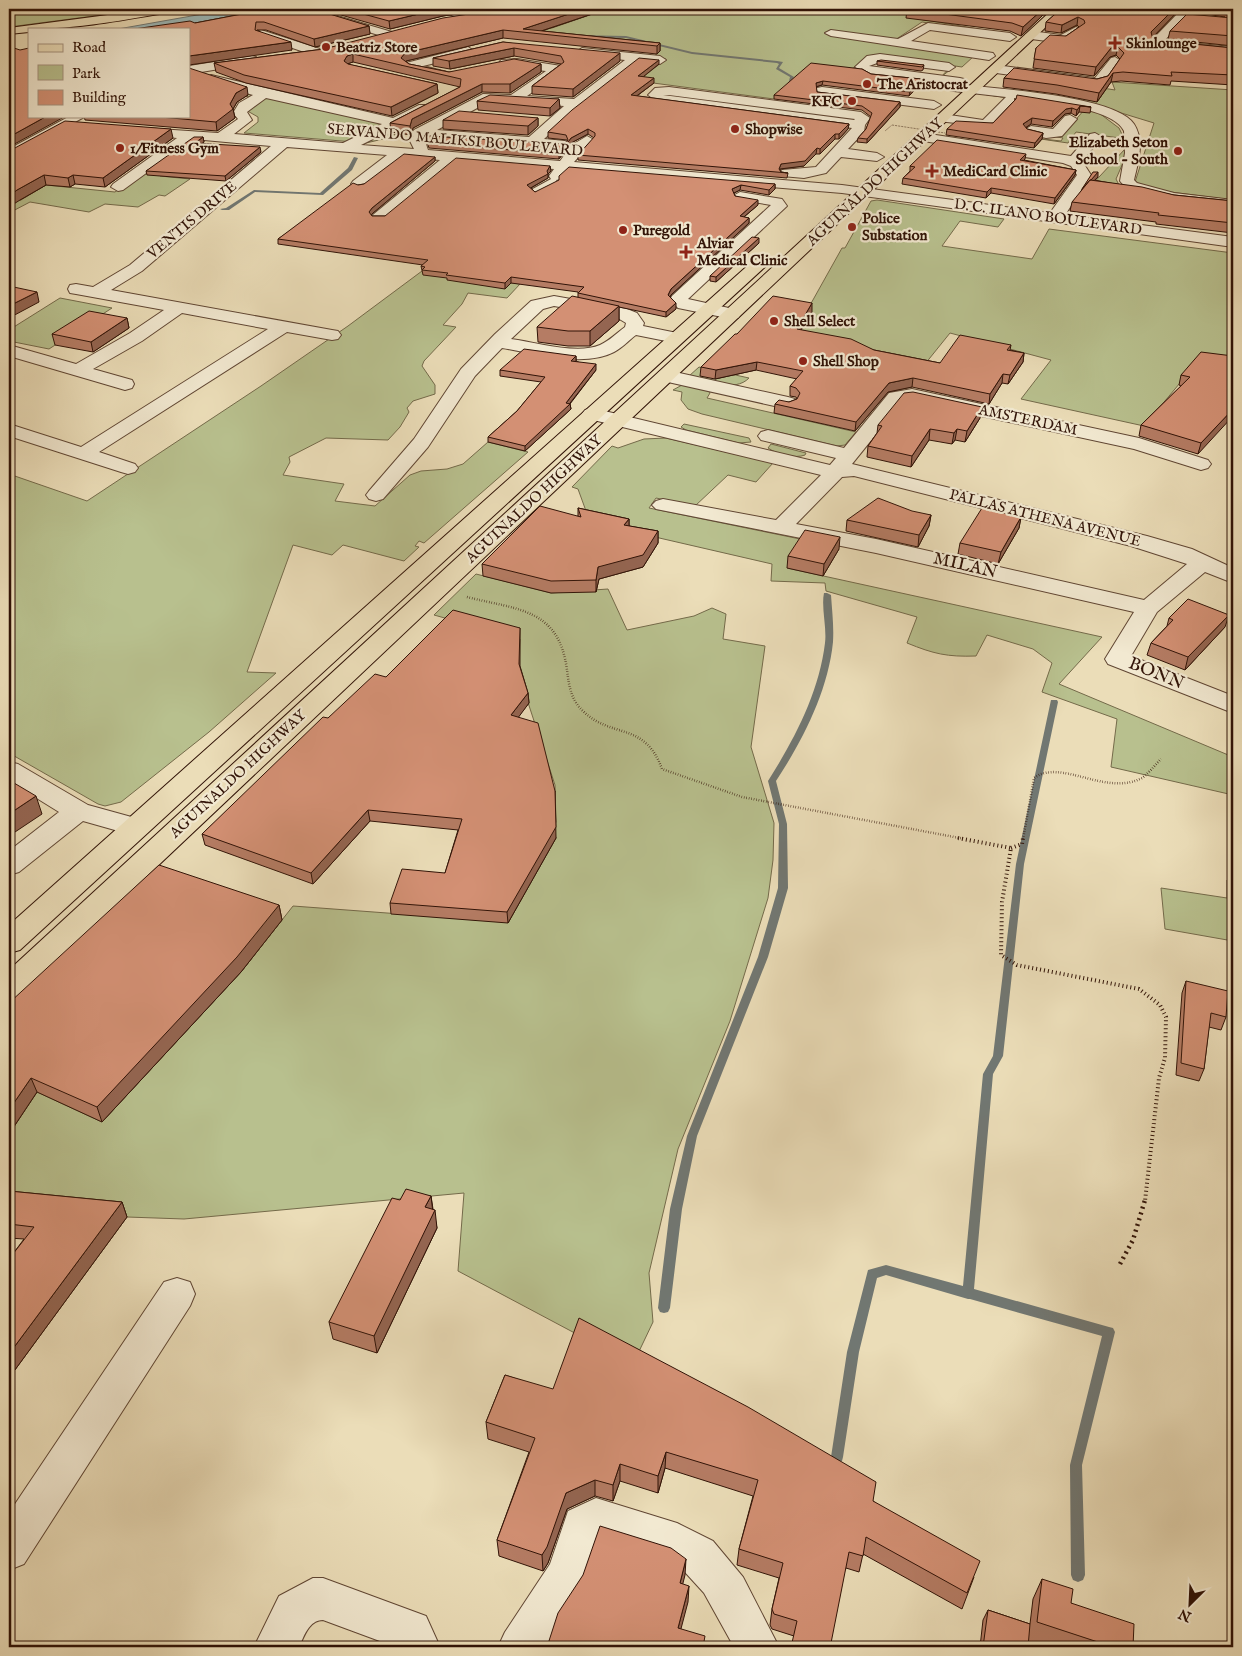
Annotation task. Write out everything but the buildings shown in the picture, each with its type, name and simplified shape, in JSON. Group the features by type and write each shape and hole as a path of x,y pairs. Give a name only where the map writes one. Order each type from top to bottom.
{"main road":[{"path":"31,28 170,9"},
{"name":"AGUINALDO HIGHWAY","path":"934,106 1039,9"},
{"name":"AGUINALDO HIGHWAY","path":"9,942 136,827 614,409 666,376 1058,10"},
{"path":"9,31 28,28"},
{"name":"AGUINALDO HIGHWAY","path":"829,201 877,157 889,136"},
{"name":"AGUINALDO HIGHWAY","path":"9,988 438,589 614,409 676,338 773,251"}],"street":[{"path":"440,9 472,17 442,21"},
{"path":"1039,9 1058,10"},
{"path":"1199,18 1184,12 1155,43 1158,45 1233,51"},
{"path":"328,16 388,34"},
{"path":"900,43 928,26 1010,37"},
{"path":"365,40 402,30"},
{"path":"1032,35 1063,39 1076,30"},
{"path":"831,33 989,56"},
{"path":"1166,33 1185,34"},
{"path":"261,34 320,51 286,56"},
{"path":"457,74 443,75 410,66 478,49"},
{"path":"568,50 660,60"},
{"path":"202,53 228,63"},
{"path":"532,142 577,103 635,58"},
{"path":"949,67 880,58 872,59 861,68 871,72 916,78 965,78 971,92"},
{"path":"190,70 260,59"},
{"path":"996,69 1094,82 1101,81 1115,61"},
{"path":"495,66 514,62 557,69 515,98"},
{"path":"922,77 933,66"},
{"path":"190,70 216,80 264,93 395,123"},
{"path":"408,80 445,89"},
{"path":"699,171 811,174 821,170 839,152 859,129 858,125 864,118 860,115 666,90 660,91 654,96 858,125"},
{"path":"817,91 934,106 853,108 818,103 817,91"},
{"path":"971,92 992,92 1076,103 1114,115 1128,126 1134,146 1126,180 1132,188 1146,193 1233,204"},
{"path":"971,92 1009,100 1043,115 1074,110 1076,113 1057,133 1046,134 1043,115"},
{"path":"221,137 244,120 245,117 240,112 242,108 264,93"},
{"path":"785,106 796,96"},
{"path":"358,184 455,114 484,98 515,98 577,103"},
{"path":"944,118 986,124 1009,100"},
{"path":"344,147 438,101"},
{"path":"998,112 1013,114"},
{"path":"455,114 485,116"},
{"path":"9,154 76,118"},
{"path":"534,120 554,122"},
{"path":"66,124 94,127"},
{"name":"SERVANDO MALIKSI BOULEVARD","path":"120,129 365,149 414,143 453,156 568,161 699,171"},
{"path":"118,187 185,134"},
{"path":"923,137 1037,146"},
{"path":"1055,218 1095,137"},
{"path":"536,190 551,183 587,140"},
{"path":"1016,140 1037,146 1079,167"},
{"name":"VENTIS DRIVE","path":"96,292 136,268 284,142"},
{"path":"414,143 532,142 560,144"},
{"path":"839,152 877,157"},
{"path":"379,217 453,156"},
{"path":"992,158 1079,167"},
{"path":"699,171 722,179 842,188"},
{"path":"722,179 715,194 769,199 777,202 779,206 678,298 678,301 684,304 732,314"},
{"path":"551,183 571,184"},
{"name":"D. C. ILANO BOULEVARD","path":"842,188 1233,242"},
{"path":"76,289 332,335"},
{"path":"376,495 421,443 468,373 533,308 542,303 554,301 621,313 634,320 633,329"},
{"path":"78,370 136,337 180,307"},
{"path":"83,454 285,326"},
{"path":"498,342 586,354 604,350 633,329 676,338"},
{"path":"9,350 125,384"},
{"path":"666,376 788,404"},
{"name":"AMSTERDAM","path":"846,466 896,397 907,394 1139,444 1201,464"},
{"name":"PALLAS ATHENA AVENUE","path":"614,409 665,418 752,452 846,466"},
{"path":"9,430 128,468"},
{"name":"PALLAS ATHENA AVENUE","path":"752,452 758,434 846,466 1162,547 1203,562 1233,576"},
{"path":"781,527 846,466"},
{"name":"MILAN","path":"663,505 781,527 962,565 1148,608"},
{"name":"BONN","path":"1203,562 1148,608 1117,659 1233,705"},
{"path":"9,770 78,810 136,827"},
{"path":"9,865 78,810"},
{"path":"9,1549 177,1294"},
{"path":"520,1647 567,1575 583,1526 596,1519 673,1542 700,1557 712,1570 744,1620 757,1647"},
{"path":"276,1647 294,1611 305,1602 323,1598 411,1632 418,1647"}],"path":[{"path":"889,136 892,125 945,133"},
{"path":"438,589 518,609 540,619 554,629 562,643 575,703 591,717 623,729 647,742 660,759 662,769 768,803 1011,848 1022,844 1034,778 1042,772 1052,771 1112,783 1127,783 1142,778 1161,759"},
{"path":"1011,848 1002,902 1000,955 1017,965 1139,990 1160,1005 1166,1017 1165,1058 1159,1078 1146,1196 1133,1240 1120,1264"}],"green space":[{"path":"9,9 148,9 9,27"},
{"path":"607,9 924,9 908,17 1002,33 922,22 889,44 974,56 962,67 955,66 941,77 952,65 873,55 847,72 811,67 774,99 638,81 666,59 653,57 659,52 526,29 541,25 552,28"},
{"path":"1112,82 1233,90 1233,200 1147,189 1135,182 1154,123 1082,101 1072,83 1115,90"},
{"path":"252,92 395,125 380,133 400,135 366,143 244,133 258,122 258,117 237,105 250,97 241,95"},
{"path":"982,94 1095,110 1119,128 1129,149 1116,179 1121,189 1087,190 1125,149 1120,138 1076,132 1068,143 1034,138 1061,141 1063,138 1051,136 1061,137 1084,110"},
{"path":"159,161 160,176 190,179 165,196 159,195 138,207 105,204 89,212 30,202 9,213 9,199 21,200 46,185 115,192"},
{"path":"877,200 1004,219 998,227 960,221 942,246 1032,259 1049,229 1233,253 1233,366 1185,377 1144,426 1021,399 1051,360 950,333 925,364 798,334 809,307 842,248 845,248 871,201"},
{"path":"422,271 520,284 507,298 468,293 462,304 443,325 456,327 424,361 422,366 435,385 435,394 413,401 407,408 409,412 400,427 388,440 326,438 289,457 290,462 283,475 344,484 335,501 375,506 410,475 421,471 447,469 463,464 488,442 528,452 424,543 419,541 415,546 419,547 404,561 343,545 332,555 293,545 247,672 276,673 209,732 121,802 105,806 98,804 9,753 9,474 87,501 261,386 348,326"},
{"path":"60,298 112,308 49,349 9,341 9,330"},
{"path":"699,367 749,378 736,385 728,385 689,376"},
{"path":"682,385 709,391 710,393 707,398 856,432 845,445 837,446 702,414 688,409 681,400 682,392 673,390"},
{"path":"684,424 749,438 751,442 739,443 686,430 681,427"},
{"path":"666,438 773,463 756,482 728,475 695,506 656,498 649,508 805,540 787,568 1102,637 1059,684 1233,757 1233,795 1111,767 1117,719 1042,692 1052,663 1033,649 987,635 976,656 957,656 925,650 907,643 917,617 826,591 825,583 771,581 772,564 590,522 578,489 572,487 612,446 618,448 644,439"},
{"path":"771,444 806,453 801,456 786,455 768,448"},
{"path":"476,574 551,593 608,589 627,630 694,616 712,608 726,614 723,639 765,646 751,747 774,823 773,860 768,898 730,1021 678,1149 649,1273 653,1322 633,1364 458,1271 464,1193 184,1219 127,1217 9,1205 9,1134 37,1092 102,1122 241,972 293,906 508,922 556,822 555,785 519,675 520,639 434,615"},
{"path":"1227,880 1233,882 1233,941 1165,929 1161,888 1227,898"}],"water":[{"path":"231,9 295,9 189,28 124,28"}],"waterway":[{"path":"574,36 626,37 692,53 782,63 777,68 792,77 789,84"},
{"path":"222,209 227,209 254,191 321,194 350,169 356,158"},
{"path":"664,1308 676,1209 692,1136 763,957 783,888 783,824 772,781 800,733 822,677 829,642 827,595"},
{"path":"968,1293 988,1074 998,1056 1020,864 1054,702"},
{"path":"837,1457 853,1352 872,1274 886,1270 968,1293"},
{"path":"968,1293 1109,1332 1076,1465 1078,1575"}],"place":[{"name":"Skinlounge","path":"1115,43"},
{"name":"Beatriz Store","path":"326,47"},
{"name":"The Aristocrat","path":"867,84"},
{"name":"KFC","path":"852,101"},
{"name":"Shopwise","path":"735,129"},
{"name":"1/Fitness Gym","path":"120,148"},
{"name":"Elizabeth Seton School - South","path":"1178,151"},
{"name":"MediCard Clinic","path":"932,171"},
{"name":"Police Substation","path":"852,227"},
{"name":"Puregold","path":"623,230"},
{"name":"Alviar Medical Clinic","path":"686,252"},
{"name":"Shell Select","path":"774,321"},
{"name":"Shell Shop","path":"803,361"}]}
